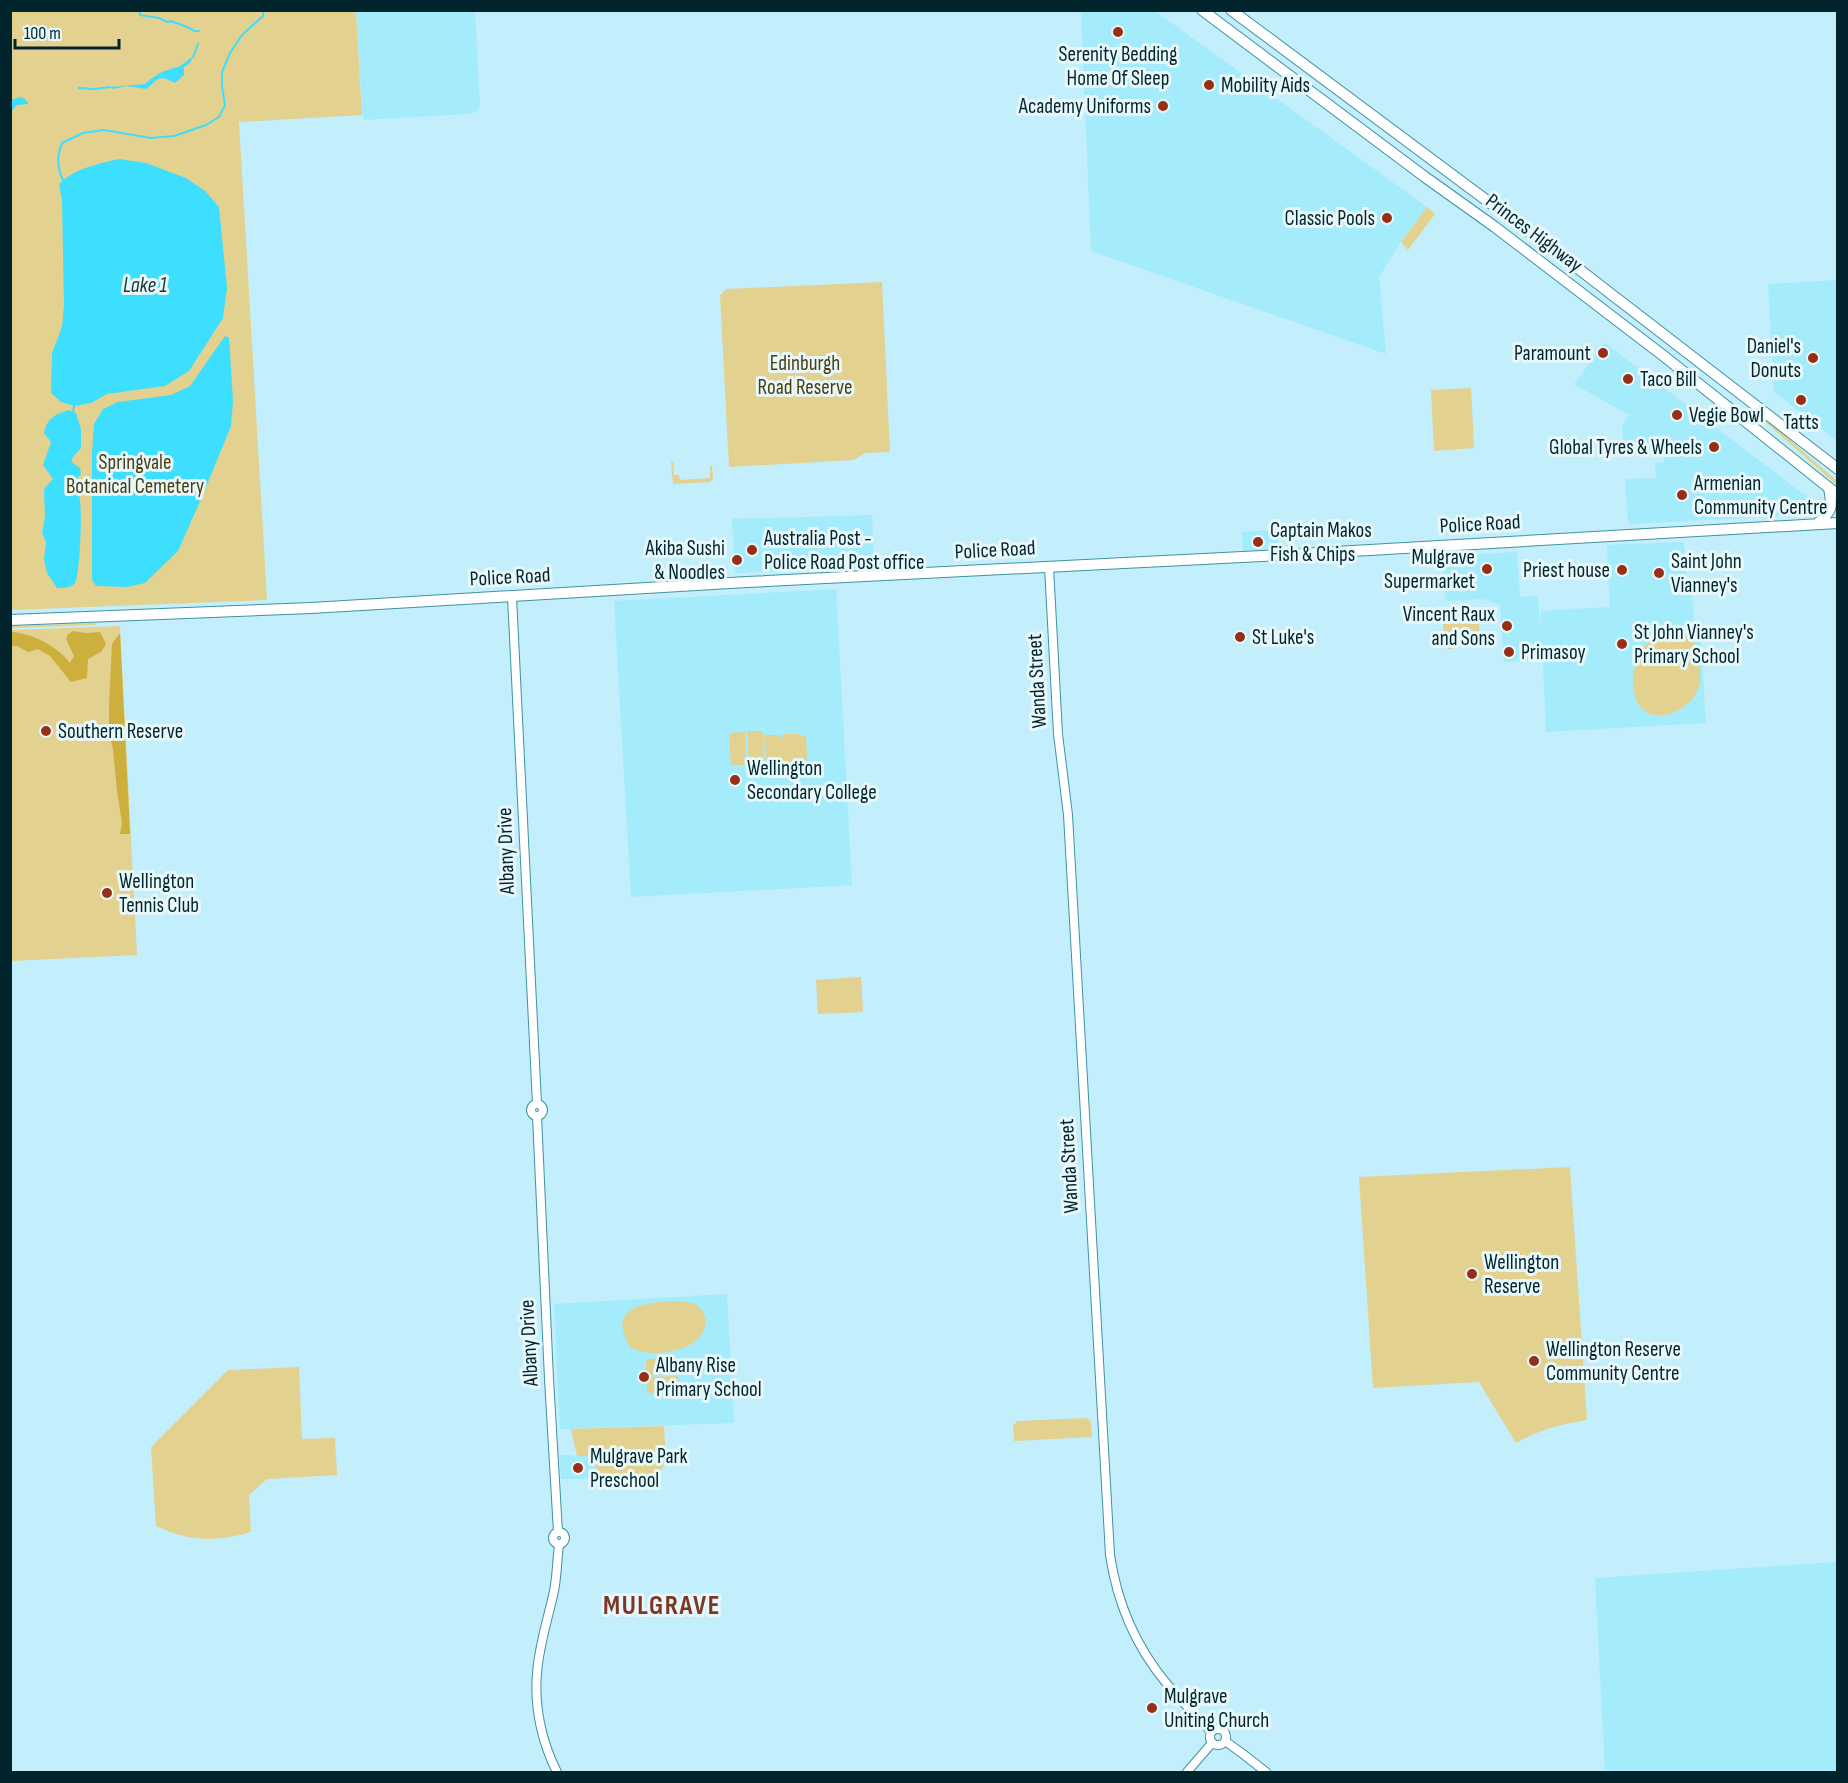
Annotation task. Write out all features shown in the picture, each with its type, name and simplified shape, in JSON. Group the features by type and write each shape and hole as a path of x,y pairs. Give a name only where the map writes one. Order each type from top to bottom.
{"main road":[{"name":"Princes Highway","path":"1202,10 1495,227 1665,357 1833,492"},
{"name":"Princes Highway","path":"1230,10 1580,270 1838,469"},
{"path":"1290,75 1300,62"},
{"path":"1817,524 1831,511 1833,492"},
{"name":"Police Road","path":"10,620 512,597 747,582 1838,523"}],"street":[{"name":"Wanda Street","path":"1049,567 1058,729 1068,815 1108,1545 1120,1598 1138,1642 1163,1679 1210,1732"},
{"name":"Albany Drive","path":"512,597 537,1104 531,1109 532,1113 537,1116 558,1532 562,1533 565,1538 564,1542 559,1545 554,1590 540,1646 537,1674 540,1719 550,1757 557,1773"},
{"path":"1215,1728 1224,1730 1225,1742 1220,1745 1212,1743 1209,1738 1210,1732 1215,1728"},
{"path":"1225,1742 1266,1773"},
{"path":"1187,1773 1212,1743"}],"shaded area":[{"path":"356,11 475,11 480,106 478,111 470,114 363,120"},
{"path":"1081,11 1155,11 1427,207 1379,277 1386,354 1091,251"},
{"path":"1838,280 1837,441 1774,392 1768,284"},
{"path":"1605,343 1819,506 1816,514 1631,524 1628,521 1625,479 1656,478 1655,463 1664,462 1664,447 1624,449 1622,427 1629,415 1574,384"},
{"path":"872,515 874,568 735,573 732,519"},
{"path":"1271,530 1272,536 1278,539 1275,548 1243,551 1242,532"},
{"name":"St John Vianney's Primary School","path":"1684,542 1687,591 1692,591 1694,628 1700,628 1706,723 1546,732 1543,660 1504,662 1500,605 1483,599 1448,601 1445,598 1443,559 1446,556 1517,552 1520,597 1538,596 1541,631 1541,611 1610,607 1607,545"},
{"name":"Wellington Secondary College","path":"836,589 852,885 631,897 614,601"},
{"path":"73,631 100,632 106,644 101,652 88,659 87,678 71,682 50,656 38,649 28,652 17,646 11,646 11,632 27,635 51,646 70,663 74,656 66,639"},
{"path":"120,633 130,834 120,834 122,823 109,732 112,644"},
{"name":"Albany Rise Primary School","path":"727,1294 734,1423 560,1429 554,1304"},
{"name":"Mulgrave Park Preschool","path":"559,1455 595,1456 596,1479 561,1479"},
{"path":"1837,1562 1837,1772 1605,1772 1595,1578"}],"green space":[{"name":"Springvale Botanical Cemetery","path":"10,11 356,11 362,115 239,122 267,600 11,610"},
{"path":"1427,207 1435,214 1408,250 1401,242"},
{"name":"Edinburgh Road Reserve","path":"882,282 890,452 865,453 854,460 729,467 720,295 726,289"},
{"path":"1471,388 1474,448 1434,451 1431,390"},
{"path":"1765,418 1837,481 1837,485 1764,421"},
{"path":"671,462 673,462 674,475 679,475 680,480 710,478 710,466 712,466 713,478 710,482 673,484"},
{"path":"1478,616 1485,622 1479,623 1480,639 1486,639 1485,645 1480,647 1482,643 1479,641 1456,642 1453,649 1444,646 1445,618"},
{"path":"96,623 96,625 11,628 11,626"},
{"name":"Southern Reserve","path":"120,626 137,955 11,961 11,630"},
{"path":"1678,633 1691,639 1695,645 1700,665 1699,686 1695,695 1679,710 1669,714 1650,714 1636,699 1633,683 1635,665 1648,642 1655,637"},
{"path":"747,731 763,731 764,763 749,764"},
{"path":"745,732 746,765 731,765 729,733"},
{"path":"783,734 806,735 807,760 800,760 800,763 766,764 764,735 783,737"},
{"path":"861,977 863,1012 818,1014 816,980"},
{"name":"Wellington Reserve","path":"1570,1167 1587,1420 1550,1428 1516,1443 1479,1382 1373,1388 1359,1177"},
{"path":"681,1301 696,1305 704,1314 705,1327 698,1339 686,1347 665,1352 650,1353 631,1348 624,1333 623,1322 626,1314 644,1305"},
{"path":"678,1358 679,1373 646,1375 646,1359"},
{"path":"299,1367 302,1439 335,1438 337,1475 267,1479 249,1495 251,1532 226,1538 203,1539 180,1535 156,1526 151,1447 228,1370"},
{"path":"678,1376 679,1392 647,1393 647,1377"},
{"path":"1086,1418 1091,1422 1092,1437 1014,1441 1013,1426 1017,1421"},
{"path":"664,1426 666,1461 651,1489 597,1483 595,1456 577,1456 571,1429"}],"water":[{"path":"193,57 184,67 184,75 175,83 164,78 158,79 146,89 126,86 113,89 110,87 145,84 157,75 179,67"},
{"path":"20,97 29,104 17,105 11,112 11,100"},
{"name":"Lake 1","path":"119,159 146,163 186,178 205,191 219,207 227,288 223,318 189,371 165,386 107,394 91,403 74,406 61,402 51,393 52,353 62,327 64,305 62,201 59,184 79,170"},
{"path":"225,336 229,338 233,401 231,426 178,551 145,583 127,587 96,586 92,580 94,424 103,409 118,402 171,395 190,386"},
{"path":"69,410 76,413 81,429 81,448 72,458 72,462 80,468 81,474 72,484 80,502 80,554 75,583 69,587 57,588 47,573 44,559 46,543 42,532 45,517 44,489 53,479 43,465 51,442 44,433 52,417"}],"waterway":[{"path":"139,10 140,15 159,18 199,31"},
{"path":"63,180 58,162 62,143 83,133 104,130 151,138 174,136 206,125 219,117 225,105 222,72 230,53 242,35 263,16 263,10"},
{"path":"193,57 198,44"},
{"path":"95,89 110,87"},
{"path":"79,88 93,89"},
{"path":"73,412 74,406"}],"place":[{"name":"Serenity Bedding Home Of Sleep","path":"1118,32"},
{"name":"Mobility Aids","path":"1209,85"},
{"name":"Academy Uniforms","path":"1163,106"},
{"name":"Classic Pools","path":"1387,218"},
{"name":"Paramount","path":"1603,353"},
{"name":"Daniel's Donuts","path":"1813,358"},
{"name":"Taco Bill","path":"1628,379"},
{"name":"Tatts","path":"1801,400"},
{"name":"Vegie Bowl","path":"1677,415"},
{"name":"Global Tyres & Wheels","path":"1714,447"},
{"name":"Armenian Community Centre","path":"1682,495"},
{"name":"Captain Makos Fish & Chips","path":"1258,542"},
{"name":"Australia Post - Police Road Post office","path":"752,550"},
{"name":"Akiba Sushi & Noodles","path":"737,560"},
{"name":"Mulgrave Supermarket","path":"1487,569"},
{"name":"Priest house","path":"1622,570"},
{"name":"Saint John Vianney's","path":"1659,573"},
{"name":"Vincent Raux and Sons","path":"1507,626"},
{"name":"St Luke's","path":"1240,637"},
{"name":"St John Vianney's Primary School","path":"1622,644"},
{"name":"Primasoy","path":"1509,652"},
{"name":"Southern Reserve","path":"46,731"},
{"name":"Wellington Secondary College","path":"735,780"},
{"name":"Wellington Tennis Club","path":"107,893"},
{"name":"Wellington Reserve","path":"1472,1274"},
{"name":"Wellington Reserve Community Centre","path":"1534,1361"},
{"name":"Albany Rise Primary School","path":"644,1377"},
{"name":"Mulgrave Park Preschool","path":"578,1468"},
{"name":"Mulgrave Uniting Church","path":"1152,1708"}],"district":[{"name":"MULGRAVE","path":"662,1606"}]}
